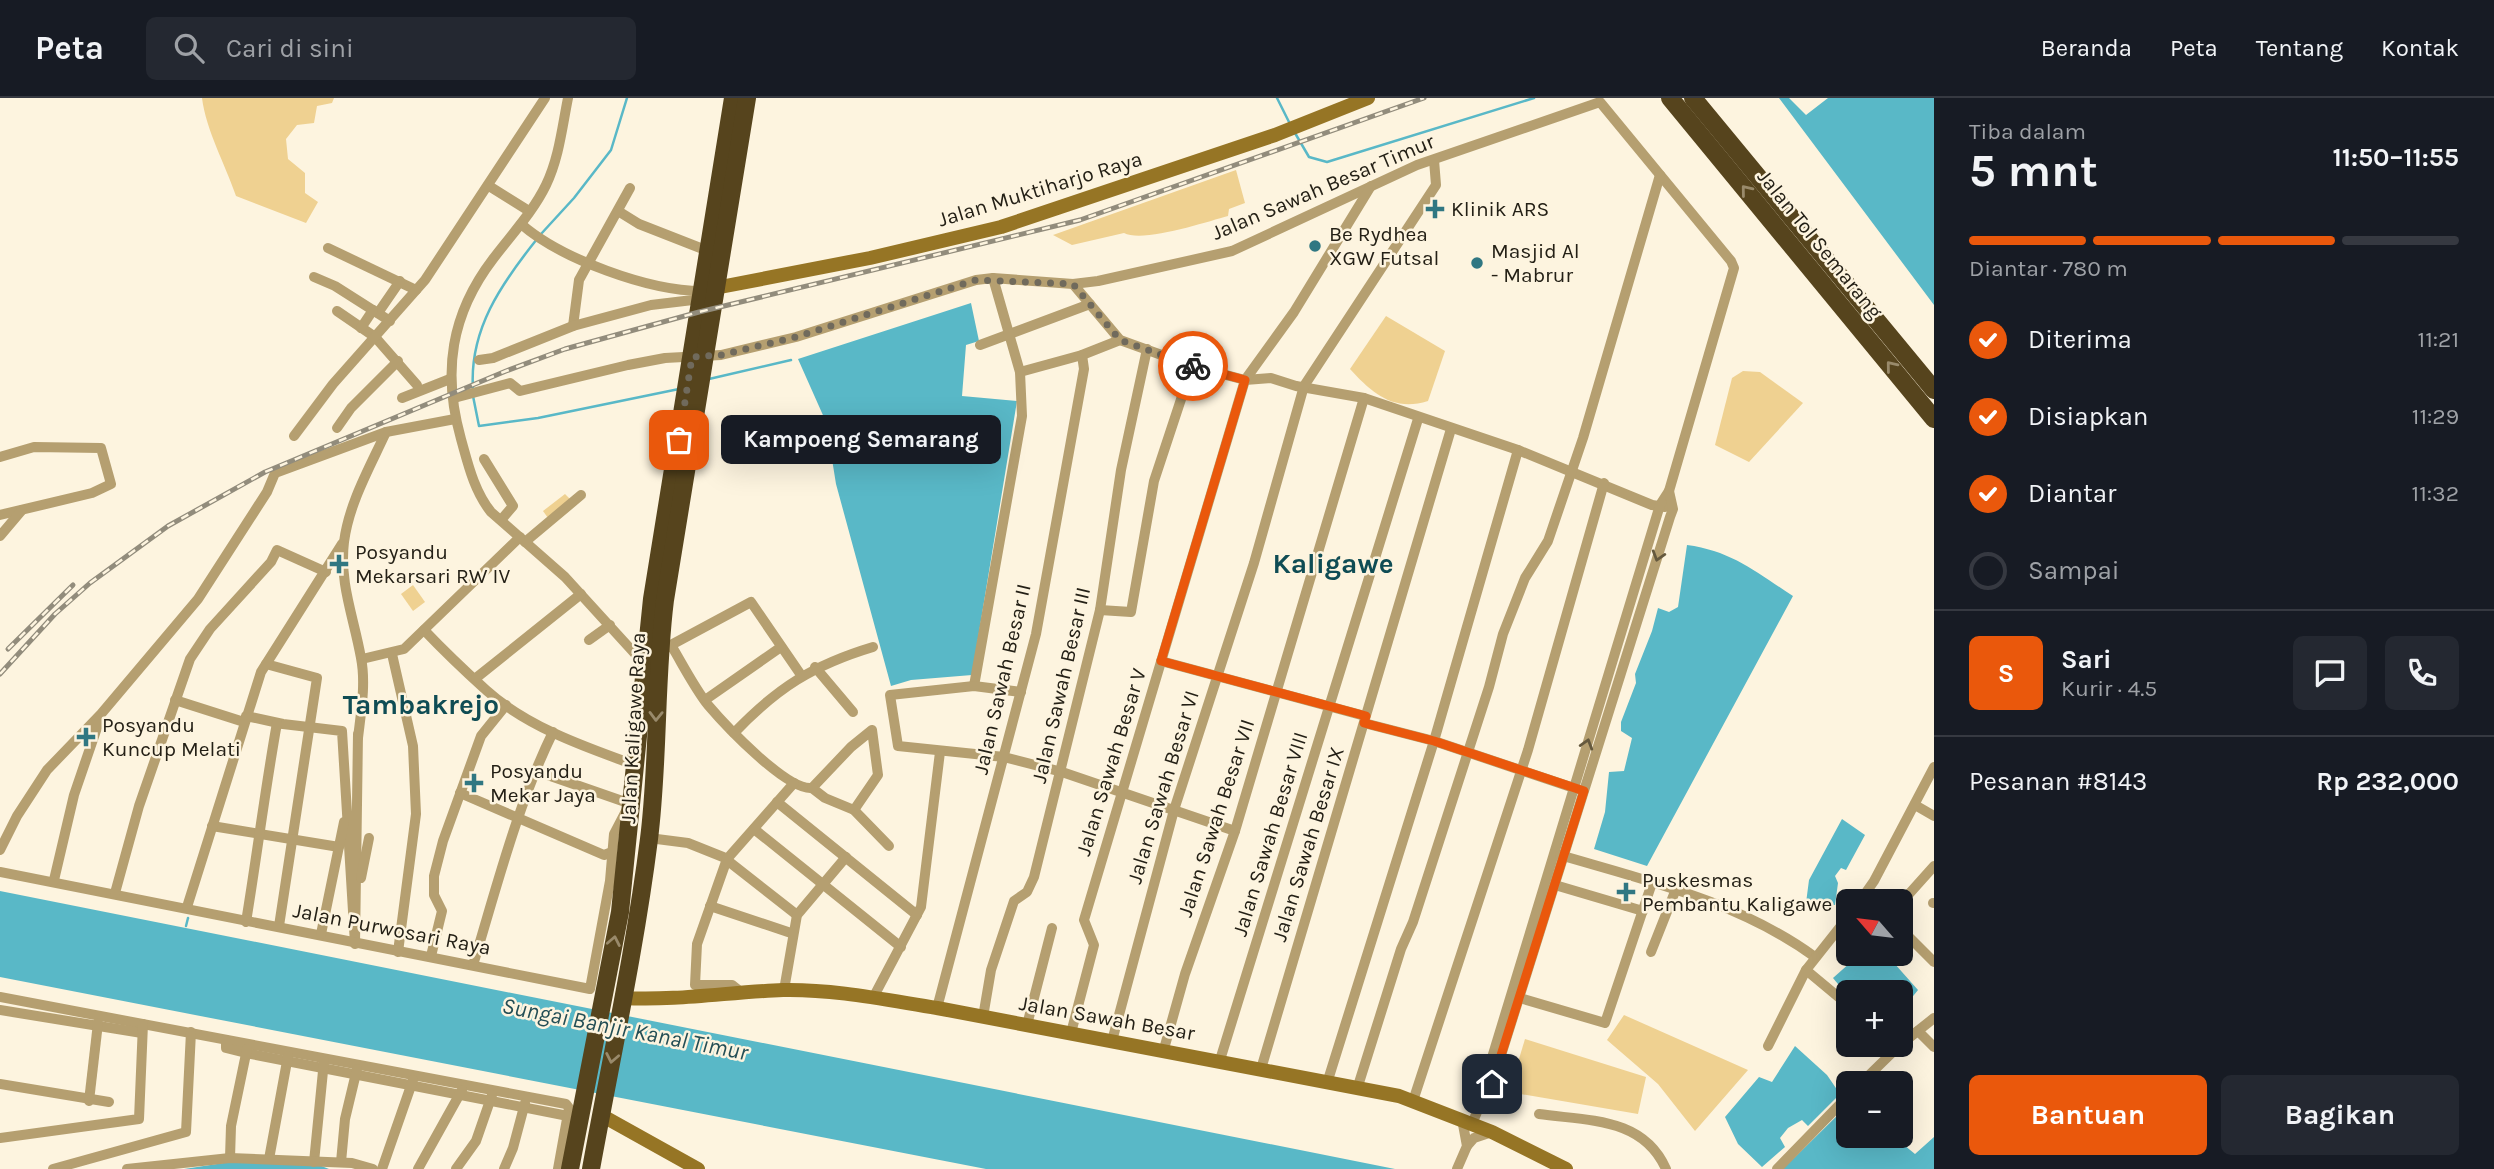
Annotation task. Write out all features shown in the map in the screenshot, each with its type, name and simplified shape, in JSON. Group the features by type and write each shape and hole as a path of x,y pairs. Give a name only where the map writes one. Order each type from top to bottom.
{"highway":[{"path":"701,297 732,148 733,98"},
{"path":"701,297 708,251 732,148 747,98"},
{"name":"Jalan Tol Semarang","path":"1670,98 1934,419"},
{"name":"Jalan Tol Semarang","path":"1693,98 1934,390"},
{"name":"Jalan Kaligawe Raya","path":"570,1169 620,912 635,765 658,653 696,374 701,297"},
{"name":"Jalan Kaligawe Raya","path":"696,374 701,297"},
{"name":"Jalan Kaligawe Raya","path":"591,1169 622,1005 649,838 655,766 658,653"}],"street":[{"path":"294,436 333,384 416,290 489,186 545,98"},
{"path":"568,98 556,163 521,224 491,261 464,308 454,335 450,379 457,395 455,419 481,500 581,594 637,656 658,653 751,602 801,675"},
{"name":"Jalan Muktiharjo Raya","path":"701,297 1001,227 1275,135 1368,98"},
{"name":"Jalan Sawah Besar Timur","path":"457,395 510,383 520,391 628,365 696,374 796,337 976,280 993,278 1073,284 1232,251 1371,186 1434,160 1604,100 1734,268 1669,491"},
{"name":"Jalan Sawah Besar VI","path":"1112,1041 1174,810 1254,563 1304,386 1436,185 1434,160"},
{"path":"1358,1086 1489,687 1503,634 1525,578 1548,541 1572,470 1660,175"},
{"path":"489,186 529,211"},
{"name":"Jalan Sawah Besar V","path":"1071,1033 1094,945 1084,920 1245,380 1294,312 1371,186"},
{"path":"573,326 576,293 586,263 630,188"},
{"path":"618,211 639,224 708,251"},
{"path":"521,224 540,239 586,263 701,297"},
{"path":"328,247 416,290"},
{"path":"314,277 335,286 390,321"},
{"path":"974,686 1022,416 1020,372 993,278"},
{"path":"361,328 400,281"},
{"path":"1073,284 1120,340 1192,366 1245,380 1272,378 1364,398 1518,450 1604,482 1656,505 1673,509"},
{"path":"479,360 493,358 573,326 651,305 701,297"},
{"path":"980,345 1090,304"},
{"path":"337,311 375,337 417,385"},
{"path":"1020,372 1082,355 1120,340"},
{"name":"Jalan Sawah Besar III","path":"983,1017 991,970 1014,901 1027,892 1034,877 1062,772 1100,610 1121,470 1147,349"},
{"name":"Jalan Sawah Besar II","path":"937,1008 1021,692 1048,569 1084,369 1082,355"},
{"path":"337,428 351,408 398,361"},
{"path":"1100,610 1131,612 1154,481 1192,366"},
{"path":"402,398 450,379"},
{"name":"Jalan Sawah Besar VII","path":"1164,1049 1185,974 1235,831 1364,398"},
{"name":"Jalan Sawah Besar VIII","path":"1220,1060 1418,418"},
{"path":"0,850 17,816 47,770 104,712 198,599 267,492 275,473 386,432 455,419"},
{"name":"Jalan Sawah Besar IX","path":"1261,1069 1451,429"},
{"path":"320,933 322,935 339,847 362,700 362,659 347,603 345,541 355,500 386,432"},
{"path":"0,457 34,447 101,449 110,487 0,515"},
{"path":"1328,1080 1434,741 1518,450"},
{"path":"484,459 513,506 501,520"},
{"path":"1413,1101 1521,772 1604,482"},
{"path":"1579,790 1656,505 1669,491"},
{"path":"1465,1150 1467,1122 1492,1084 1515,996 1579,790 1673,509 1669,491"},
{"path":"362,659 404,649 522,540 580,495"},
{"path":"0,536 22,510"},
{"path":"187,907 247,718 269,664 345,541"},
{"path":"116,892 139,806 175,700 190,659 202,640 271,562 277,550 326,572"},
{"path":"476,678 581,594"},
{"path":"589,640 610,625"},
{"path":"424,631 506,705 554,732 635,765"},
{"path":"705,700 781,647"},
{"path":"734,733 751,715 801,675 815,667 873,648"},
{"path":"658,653 734,733 794,783 812,788 854,810 889,846"},
{"path":"392,654 414,746 416,814 398,952"},
{"path":"1161,661 1329,707 1579,790"},
{"path":"269,664 317,678 279,926"},
{"path":"815,667 853,712"},
{"path":"1021,692 974,686 890,695 898,746 1004,758 1062,772 1235,831"},
{"path":"175,700 247,718 342,731 355,944"},
{"path":"431,956 442,911 434,895 434,887 443,841 481,736 506,705"},
{"path":"54,880 74,795 104,712"},
{"path":"244,919 246,922 260,834 260,813 277,723"},
{"path":"812,788 850,747 872,730 878,775 854,810"},
{"path":"472,965 504,855 554,732"},
{"path":"355,944 358,734"},
{"path":"873,998 921,907 940,752"},
{"path":"1870,889 1934,767"},
{"path":"536,771 630,804"},
{"path":"742,993 732,985 695,985 697,944 727,859 794,783"},
{"path":"460,793 604,855 612,852"},
{"path":"777,802 917,915"},
{"name":"Jalan Purwosari Raya","path":"0,872 116,892 320,933 355,944 431,956 590,989 614,834 630,804"},
{"path":"1915,805 1934,817"},
{"path":"214,827 339,847"},
{"path":"754,829 901,947"},
{"path":"355,944 353,920 369,838"},
{"path":"649,838 688,843 727,859 797,915"},
{"path":"1559,854 1676,889 1761,925 1815,957"},
{"path":"1515,996 1555,885 1559,854"},
{"path":"784,990 791,933 797,915 846,857"},
{"path":"1913,891 1932,872"},
{"path":"1515,996 1605,1023 1653,880"},
{"path":"1555,885 1643,911"},
{"path":"1651,952 1676,889"},
{"path":"710,906 791,933"},
{"path":"1027,1025 1052,929"},
{"path":"1768,1046 1806,970 1836,931"},
{"path":"1913,941 1934,962"},
{"path":"1806,970 1836,995"},
{"name":"Jalan Sawah Besar","path":"622,1005 784,990 873,998 937,1008 1358,1086 1413,1101 1467,1122 1566,1169"},
{"path":"0,997 99,1016 142,1029"},
{"path":"0,1010 98,1027 191,1032 226,1040 247,1049 288,1057 525,1102 566,1104 569,1108 558,1169"},
{"path":"89,1101 99,1016"},
{"path":"1913,1035 1934,1018"},
{"path":"0,1138 139,1119 142,1029"},
{"path":"1918,1031 1934,1047"},
{"path":"53,1169 186,1132 191,1032"},
{"path":"230,1158 231,1126 247,1049"},
{"path":"269,1159 288,1057"},
{"path":"1873,1071 1887,1057"},
{"path":"314,1162 324,1063"},
{"path":"341,1162 345,1119 357,1069"},
{"path":"382,1169 413,1080"},
{"path":"0,1084 89,1101 109,1102"},
{"path":"418,1169 461,1090"},
{"path":"456,1169 476,1142 492,1096"},
{"path":"504,1169 525,1102"},
{"path":"1777,1169 1836,1108"},
{"path":"602,1110 698,1169"},
{"path":"1539,1114 1632,1130 1651,1146 1665,1169"},
{"path":"1457,1169 1465,1150 1474,1138 1492,1132"},
{"path":"127,1169 230,1158 341,1162 373,1169"},
{"path":"114,1169 183,1165"}],"shaded area":[{"path":"202,98 334,98 332,103 317,106 314,123 297,125 286,139 288,159 305,173 305,193 318,202 306,223 236,196 212,135"},
{"path":"1236,170 1245,203 1229,209 1228,216 1159,234 1124,233 1072,245 1053,235"},
{"path":"1386,316 1445,351 1428,401 1404,404 1384,398 1350,369"},
{"path":"1743,371 1760,372 1803,403 1749,462 1715,445 1732,378"},
{"path":"565,494 571,500 548,518 543,511"},
{"path":"413,585 425,602 413,611 401,594"},
{"path":"1624,1015 1748,1070 1695,1131 1658,1084 1607,1040"},
{"path":"1525,1039 1646,1077 1638,1114 1509,1092"}],"water":[{"path":"1779,98 1789,98 1806,115 1828,98 1934,98 1934,305"},
{"path":"971,303 979,341 966,345 962,396 1017,401 972,675 911,680 891,686 836,484 826,422 798,359"},
{"path":"1687,545 1731,557 1793,596 1647,866 1594,849 1605,812 1609,772 1624,771 1632,738 1621,731 1621,722 1636,683 1635,674 1658,608 1669,612 1678,607"},
{"path":"1842,819 1865,835 1846,870 1841,868 1835,876 1838,883 1835,905 1806,903 1809,880"},
{"name":"Sungai Banjir Kanal Timur","path":"0,891 1395,1169 986,1169 0,977"},
{"path":"1846,966 1897,966 1909,980 1836,982 1833,978"},
{"path":"1795,1046 1827,1075 1836,1088 1836,1098 1808,1126 1802,1120 1788,1128 1780,1138 1785,1147 1762,1167 1738,1144 1725,1117 1759,1077 1772,1082"},
{"path":"1836,1117 1836,1148 1908,1148 1915,1154 1934,1137 1934,1169 1783,1169"},
{"path":"230,1162 319,1165 329,1169 184,1169"}],"waterway":[{"path":"541,234 574,198 611,150 627,98"},
{"path":"1277,98 1290,124"},
{"path":"1295,133 1309,157 1327,162 1534,98"},
{"path":"473,389 473,367 482,327 511,273 537,239"},
{"path":"709,379 791,360"},
{"path":"473,396 479,426 538,418 679,389"},
{"path":"186,926 188,918"}],"railway":[{"path":"0,674 55,614 90,583 168,526 265,472 506,371 565,349 699,312 1080,220 1424,98"},
{"path":"8,649 73,585"}],"way so far":[{"path":"679,440 692,357 721,355 796,337 976,280 993,278 1073,284 1120,340 1193,366"}],"place":[{"name":"Klinik ARS","path":"1435,209"},
{"name":"Be Rydhea XGW Futsal","path":"1315,246"},
{"name":"Masjid Al - Mabrur","path":"1477,263"},
{"name":"Kampoeng Semarang","path":"679,440"},
{"name":"Posyandu Mekarsari RW IV","path":"339,564"},
{"name":"Posyandu Kuncup Melati","path":"86,737"},
{"name":"Posyandu Mekar Jaya","path":"474,783"},
{"name":"Puskesmas Pembantu Kaligawe","path":"1626,892"}],"district":[{"name":"Kaligawe","path":"1333,563"},
{"name":"Tambakrejo","path":"421,704"}],"route":[{"path":"1193,366 1245,380 1161,661 1366,716 1364,723 1434,741 1584,791 1492,1084"}]}
